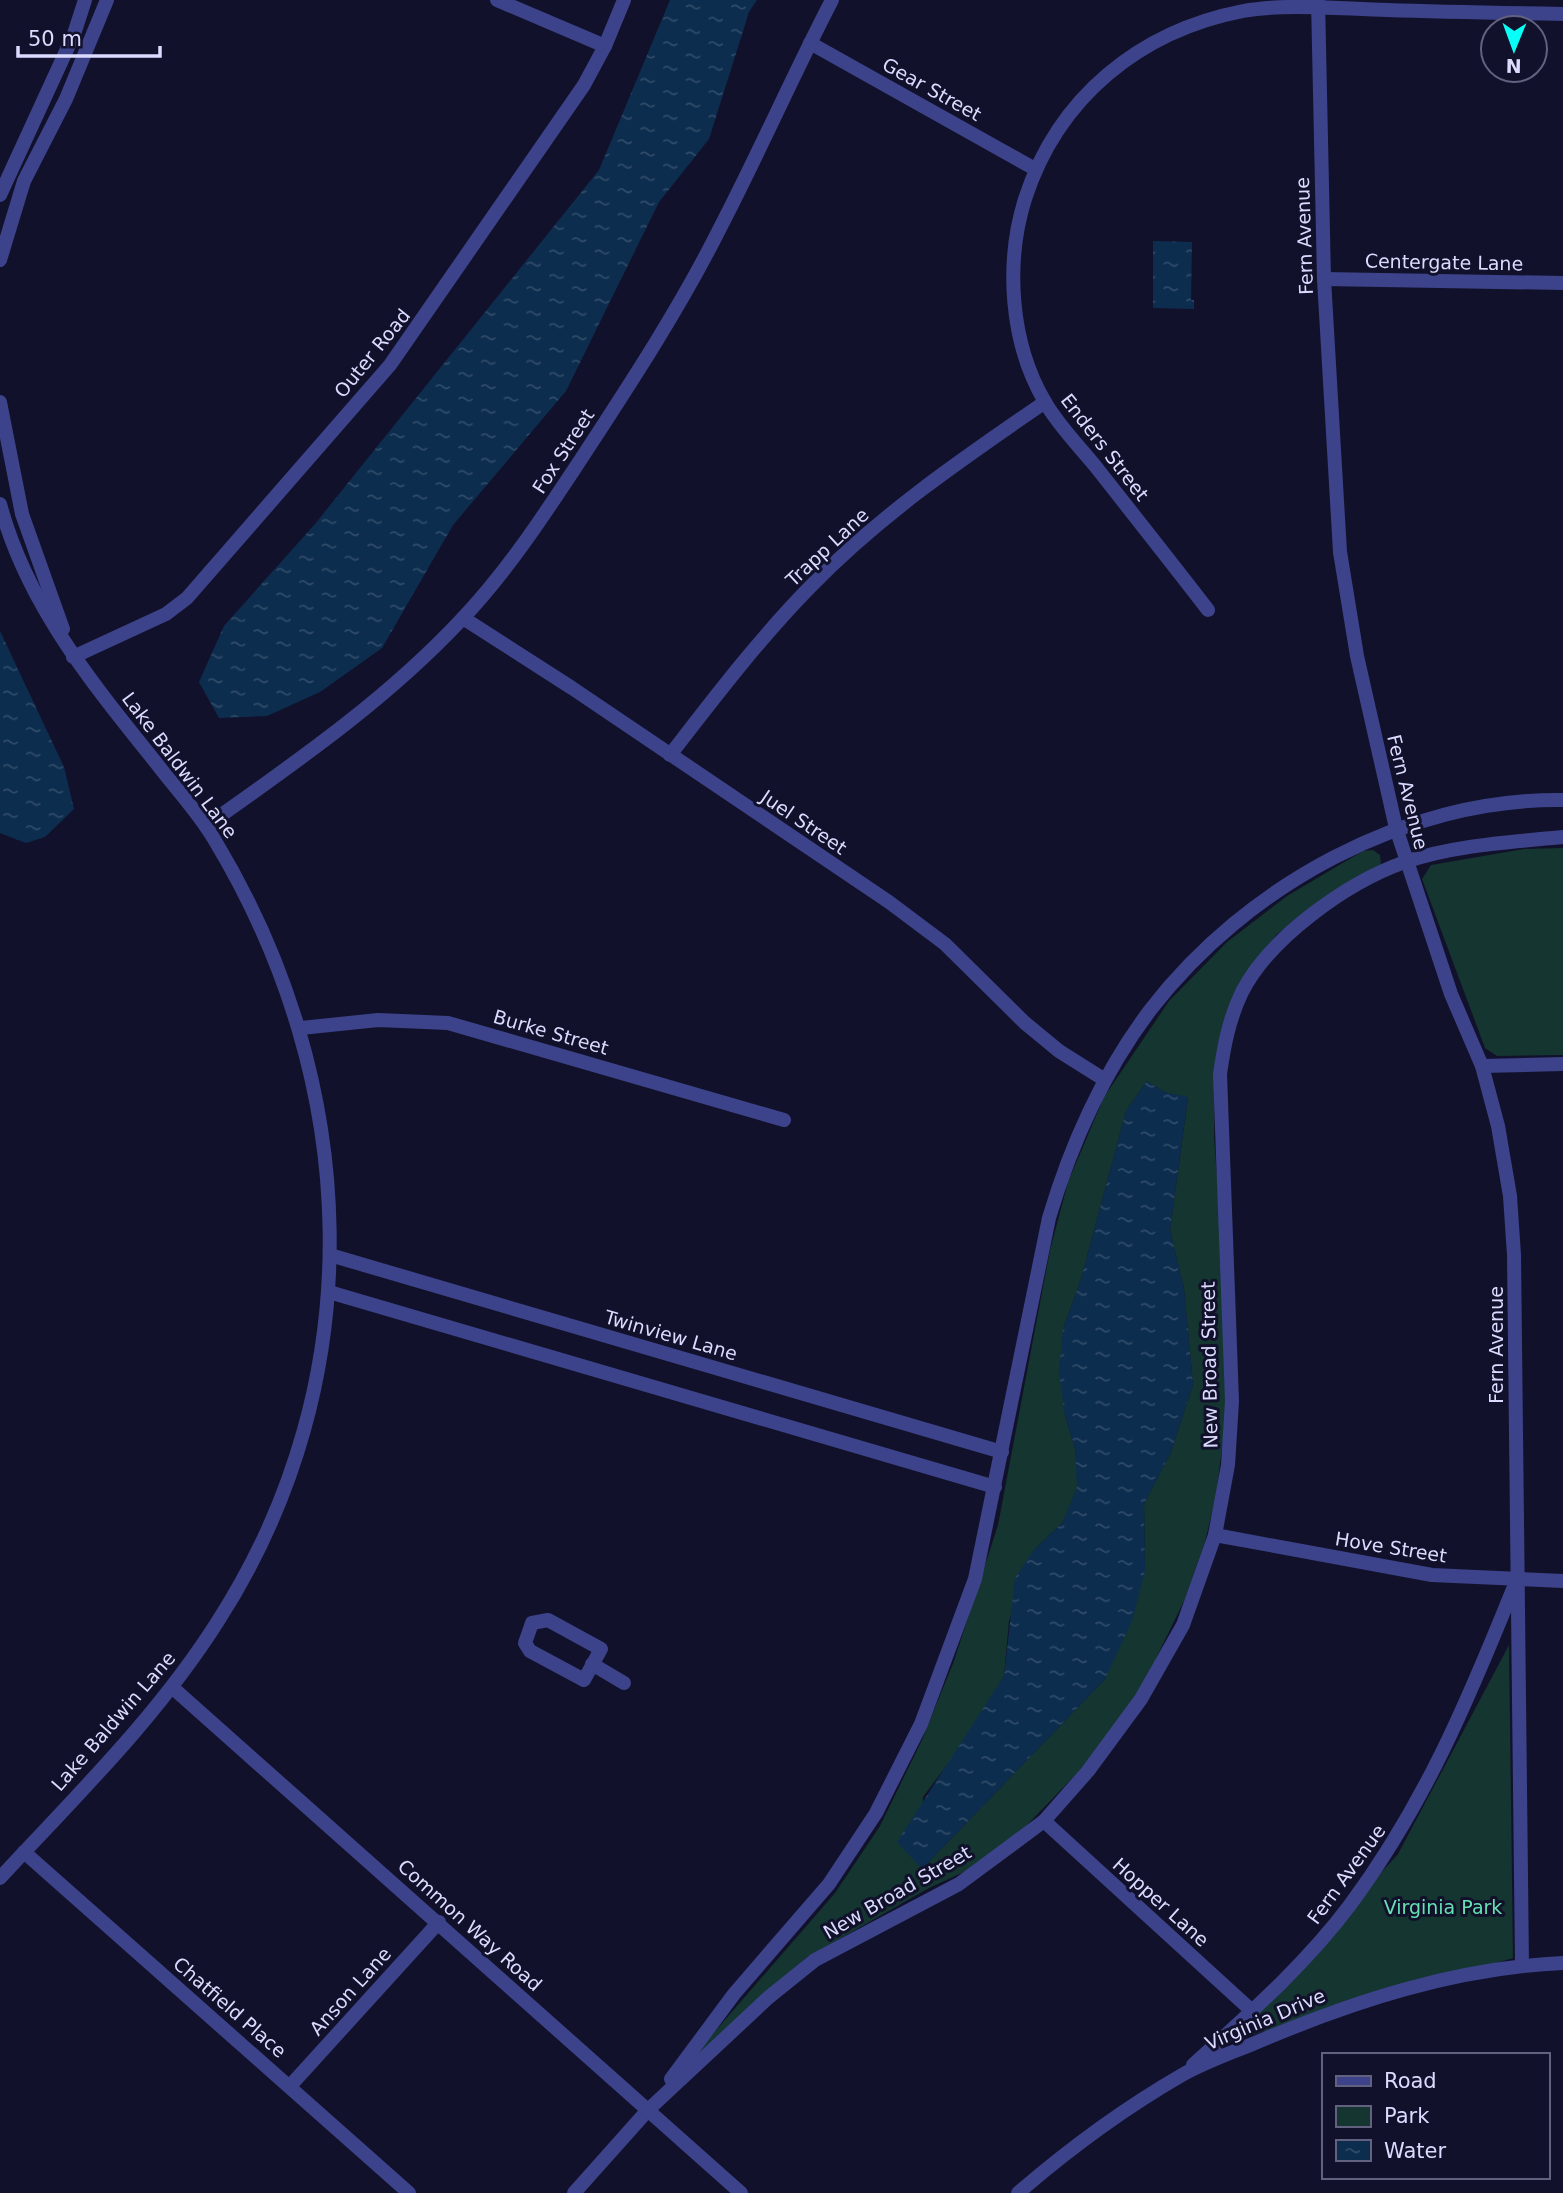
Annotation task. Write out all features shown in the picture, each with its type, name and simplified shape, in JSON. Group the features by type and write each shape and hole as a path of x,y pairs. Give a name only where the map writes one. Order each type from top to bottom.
{"street":[{"path":"0,195 74,34 85,0"},
{"path":"0,252 23,181 66,99 107,0"},
{"path":"497,0 605,46"},
{"name":"Outer Road","path":"73,657 166,614 187,598 390,365 584,85 605,46 624,0"},
{"name":"Fox Street","path":"206,826 332,737 403,678 463,618 544,516 678,303 720,230 832,0"},
{"name":"Enders Street","path":"1208,610 1045,402 1024,355 1015,312 1014,268 1020,217 1035,169 1065,121 1102,78 1142,46 1194,23 1246,11 1318,4 1563,14"},
{"name":"Fern Avenue","path":"1318,4 1324,279 1340,552 1370,721 1396,828 1451,994 1482,1066 1502,1150 1514,1255 1522,1965"},
{"name":"Gear Street","path":"810,43 1035,169"},
{"name":"Centergate Lane","path":"1324,279 1563,283"},
{"name":"Lake Baldwin Lane","path":"0,402 22,514 73,657"},
{"name":"Trapp Lane","path":"670,755 749,653 811,586 875,526 940,474 1045,402"},
{"name":"Lake Baldwin Lane","path":"0,504 28,582 73,657 206,826 243,887 274,956 301,1028 327,1151 331,1202 329,1292 320,1358 306,1421 285,1487 256,1553 220,1619 173,1688 0,1878"},
{"name":"Juel Street","path":"463,618 889,902 945,944 1051,1044 1105,1080"},
{"name":"New Broad Street","path":"574,2193 648,2110 734,1994 829,1884 876,1813 921,1724 975,1578 1049,1218 1065,1164 1105,1080 1152,1009 1237,923 1297,879 1338,855 1396,828 1481,805 1563,800"},
{"name":"New Broad Street","path":"648,2110 769,1997 816,1960 959,1884 1044,1821 1088,1771 1141,1699 1183,1625 1215,1535 1228,1465 1232,1401 1219,1122 1220,1074 1226,1032 1243,991 1274,948 1326,906 1361,883 1406,862 1481,846 1563,837"},
{"name":"Burke Street","path":"301,1028 379,1020 447,1023 784,1120"},
{"path":"1482,1066 1563,1064"},
{"name":"Twinview Lane","path":"330,1255 1002,1452"},
{"path":"329,1292 995,1487"},
{"name":"Hove Street","path":"1215,1535 1419,1573 1516,1581 1563,1581"},
{"name":"Fern Avenue","path":"1185,2073 1299,1965 1349,1907 1397,1837 1440,1761 1516,1581"},
{"path":"548,1620 601,1649 592,1664 584,1680 530,1651 525,1643 532,1623 548,1620"},
{"path":"592,1664 624,1683"},
{"name":"Common Way Road","path":"173,1688 741,2193"},
{"name":"Hopper Lane","path":"1044,1821 1252,2011"},
{"name":"Chatfield Place","path":"24,1852 409,2193"},
{"name":"Anson Lane","path":"290,2086 439,1922"},
{"name":"Virginia Drive","path":"1018,2193 1110,2120 1185,2073 1328,2012 1418,1985 1522,1965 1563,1963"}],"green space":[{"path":"1563,848 1563,1055 1497,1056 1485,1048 1422,879 1431,865 1524,849"},
{"path":"1373,850 1380,855 1381,865 1277,934 1247,972 1215,1078 1214,1136 1226,1416 1216,1496 1205,1542 1185,1599 1143,1685 1086,1764 1026,1826 977,1866 929,1888 806,1958 678,2074 835,1893 880,1826 921,1742 954,1661 998,1525 1050,1250 1068,1182 1104,1097 1169,1001 1227,942 1287,896 1363,851","holes":["1147,1081 1164,1092 1188,1098 1170,1230 1184,1289 1193,1384 1171,1452 1144,1504 1145,1571 1105,1679 922,1869 923,1797 965,1741 1004,1676 1009,1621 1034,1550 1063,1522 1078,1486 1075,1449 1064,1412 1063,1329 1081,1279 1126,1111"]},
{"name":"Virginia Park","path":"1509,1645 1513,1958 1228,2042 1398,1854"}],"water":[{"path":"670,0 757,0 749,12 709,139 659,202 566,391 453,525 382,648 320,692 267,716 219,718 199,682 224,626 315,524 599,170"},
{"path":"1153,241 1192,242 1191,300 1194,300 1194,309 1153,308"},
{"path":"0,631 64,767 74,809 45,837 26,843 0,833"},
{"path":"1147,1081 1164,1092 1188,1097 1170,1230 1184,1289 1193,1384 1171,1452 1144,1504 1145,1571 1132,1621 1105,1679 922,1869 897,1842 1004,1676 1015,1578 1034,1550 1063,1522 1077,1487 1075,1449 1064,1412 1059,1371 1063,1329 1081,1279 1126,1111"}]}
